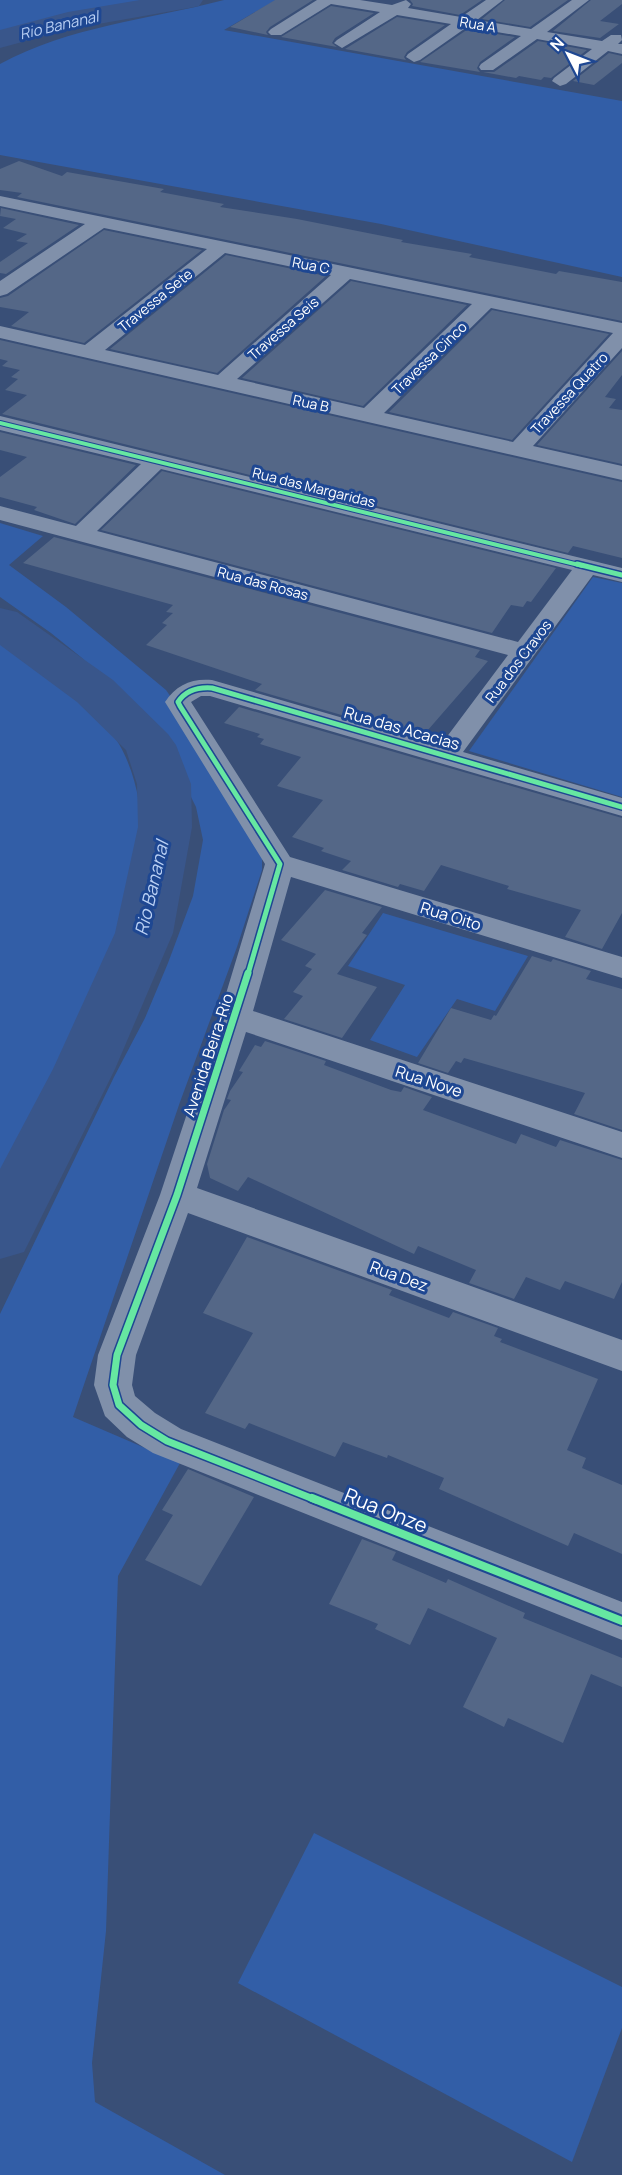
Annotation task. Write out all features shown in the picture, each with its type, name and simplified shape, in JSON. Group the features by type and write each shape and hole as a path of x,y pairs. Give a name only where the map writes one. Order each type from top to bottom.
{"street":[{"path":"276,32 327,0"},
{"name":"Rua A","path":"334,0 622,49"},
{"path":"342,43 410,0"},
{"path":"414,57 496,0"},
{"path":"487,67 582,0"},
{"path":"560,81 622,34"},
{"name":"Rua C","path":"0,201 622,329"},
{"path":"0,290 100,222"},
{"name":"Travessa Sete","path":"88,353 221,247"},
{"name":"Travessa Seis","path":"221,383 346,272"},
{"name":"Travessa Cinco","path":"369,415 488,300"},
{"name":"Rua B","path":"0,332 622,473"},
{"name":"Travessa Quatro","path":"517,450 622,336"},
{"name":"Rua das Margaridas","path":"0,423 622,575"},
{"path":"80,535 157,461"},
{"name":"Rua das Rosas","path":"0,513 525,652"},
{"name":"Rua dos Cravos","path":"447,755 588,566"},
{"name":"Rua das Acacias","path":"280,864 178,702 181,696 189,691 212,688 622,807"},
{"name":"Rua Oito","path":"280,864 622,968"},
{"name":"Avenida Beira-Rio","path":"141,1425 119,1405 113,1385 117,1355 177,1195 235,1017 280,864"},
{"name":"Rua Nove","path":"235,1017 622,1145"},
{"name":"Rua Dez","path":"177,1195 622,1356"},
{"name":"Rua Onze","path":"141,1425 168,1441 622,1621"}],"shaded area":[{"path":"0,0 166,0 90,13 0,34"},
{"path":"224,0 276,0 224,30 622,101 622,277 381,224 0,155 0,64 27,51 82,32"},
{"path":"0,523 43,536 9,565 66,607 166,690 184,716 262,856 262,870 237,947 180,1102 73,1417 180,1463 118,1576 106,1931 92,2063 95,2102 225,2175 0,2175 0,1314 114,1077 145,1018 193,896 203,840 196,807 180,775 135,711 82,658 0,597"},
{"path":"593,577 622,583 622,797 469,751"},
{"path":"0,639 65,686 109,729 130,767 137,791 142,843 137,895 121,949 0,1183"},
{"path":"383,913 528,956 495,1011 457,999 417,1057 370,1040 405,985 348,966"},
{"path":"314,1833 622,1987 622,2028 572,2162 238,1983"}],"building":[{"path":"275,0 313,0 270,27 266,32 268,35 230,27"},
{"path":"410,0 482,0 460,15 412,6"},
{"path":"505,0 568,0 530,27 482,19"},
{"path":"591,0 622,0 622,4 600,21 619,24 600,38 553,31"},
{"path":"331,6 374,13 335,38 332,43 337,47 281,37"},
{"path":"397,17 445,25 407,52 404,57 406,60 345,49"},
{"path":"468,29 515,37 480,62 477,68 480,72 420,62"},
{"path":"538,41 587,50 551,78 544,77 541,80 519,76 516,78 483,72 494,72"},
{"path":"609,53 622,56 622,63 594,85 573,81"},
{"path":"19,161 62,176 67,172 164,189 160,192 224,204 220,207 297,219 403,240 401,242 472,254 469,257 556,274 559,271 622,282 622,321 17,197 22,193 0,190 0,169"},
{"path":"1,208 79,225 6,274 0,273 0,262 28,243 16,241 27,234 3,228 16,219 0,216"},
{"path":"104,230 202,250 84,343 11,326 29,312 0,307 0,298 8,296"},
{"path":"226,255 326,276 217,373 110,349"},
{"path":"351,281 467,305 363,406 242,378"},
{"path":"492,310 609,334 512,440 389,412"},
{"path":"0,340 622,482 622,558 573,546 568,553 2,414 27,395 5,390 18,379 11,377 20,370 2,366 8,361 0,359"},
{"path":"622,351 622,375 605,397 616,399 609,408 622,410 622,464 537,445"},
{"path":"0,432 136,465 75,524 34,510 37,507 0,497 0,477 27,457 0,450"},
{"path":"162,471 556,568 531,602 527,601 523,607 511,605 492,633 101,530"},
{"path":"54,537 480,650 475,657 488,661 421,738 255,690 262,684 146,645 167,625 162,623 173,613 166,612 173,605 23,563"},
{"path":"239,707 622,818 622,913 602,949 565,937 581,910 507,889 509,886 441,865 424,891 400,884 398,887 342,870 351,861 321,851 324,848 292,837 323,800 277,786 301,757 260,744 264,739 257,737 260,734 224,723"},
{"path":"325,890 382,907 362,933 367,935 337,974 377,987 342,1038 284,1019 303,996 293,992 312,969 305,966 316,954 281,940"},
{"path":"532,956 551,962 553,959 591,971 586,979 622,989 622,1130 574,1114 585,1093 464,1058 461,1063 456,1061 448,1073 418,1063 451,1008 491,1020 494,1015 496,1016"},
{"path":"265,1041 326,1061 324,1065 391,1090 401,1092 404,1087 432,1097 423,1110 516,1144 521,1134 556,1147 560,1140 622,1160 622,1282 614,1299 565,1281 560,1290 526,1277 514,1299 469,1283 476,1270 418,1246 414,1254 248,1177 238,1191 210,1178 207,1164 224,1110 231,1100 227,1099 230,1091 243,1072 239,1071 255,1045 261,1047"},
{"path":"247,1237 392,1290 389,1295 449,1318 453,1312 498,1328 494,1336 502,1339 500,1342 598,1379 567,1450 586,1458 582,1468 622,1485 622,1554 574,1533 568,1546 439,1489 444,1478 388,1455 387,1458 343,1442 335,1457 249,1423 245,1429 205,1413 253,1333 203,1313"},
{"path":"188,1469 254,1497 201,1586 145,1560 173,1515 162,1510"},
{"path":"362,1539 396,1552 392,1560 446,1583 448,1579 525,1613 523,1618 622,1658 622,1687 591,1674 563,1743 508,1718 504,1727 463,1707 497,1638 428,1608 410,1645 375,1629 378,1624 329,1604"}],"waterway":[{"name":"Rio Bananal","path":"0,39 68,21 189,0"},
{"name":"Rio Bananal","path":"0,622 95,691 150,745 164,784 165,827 144,933 84,1069 0,1233"}],"cycle path":[{"path":"0,423 622,575"},
{"path":"622,807 212,688 192,690 184,694 178,702 180,706 280,864 235,1017 177,1195 117,1355 113,1385 119,1405 141,1425 167,1441 622,1621"}]}
